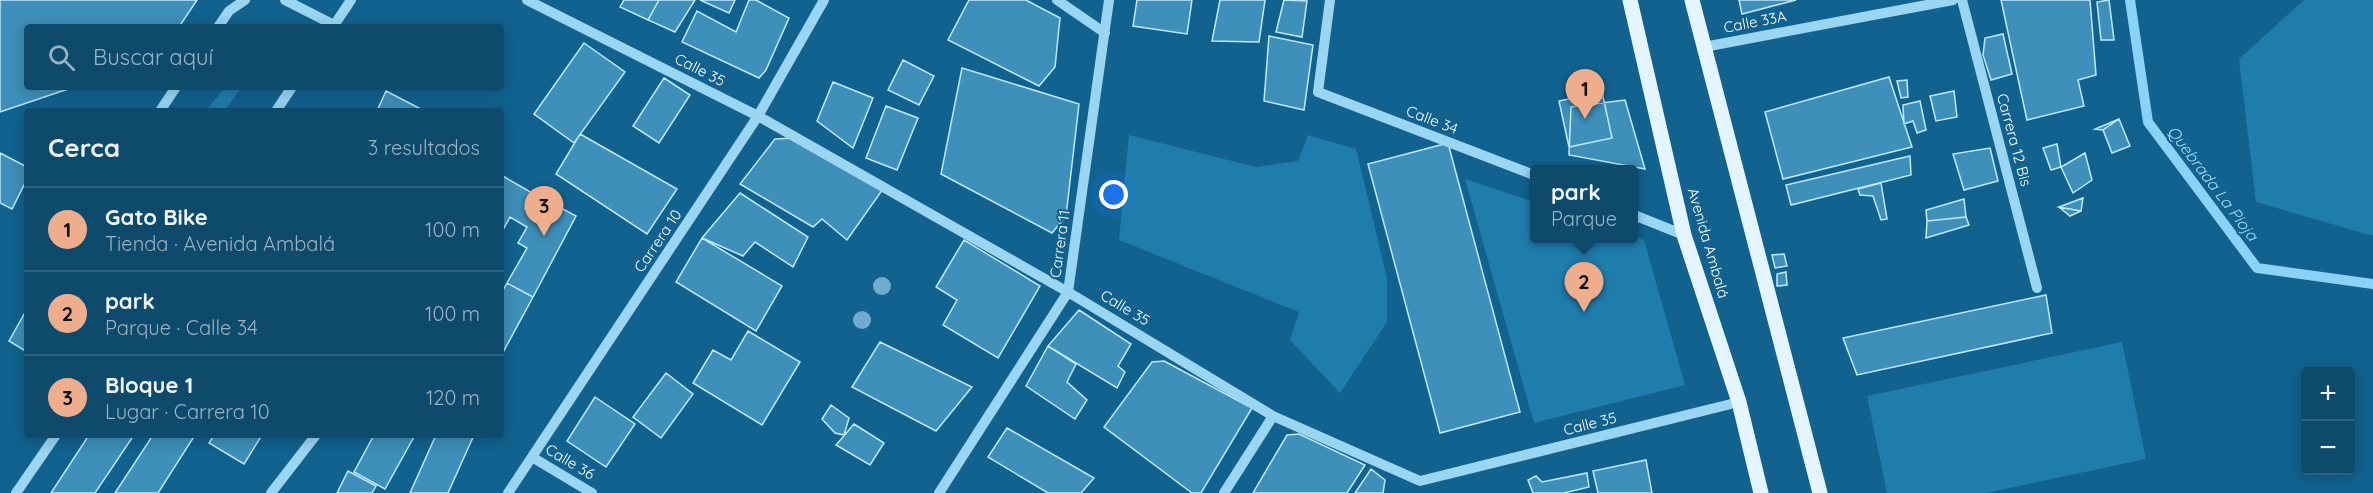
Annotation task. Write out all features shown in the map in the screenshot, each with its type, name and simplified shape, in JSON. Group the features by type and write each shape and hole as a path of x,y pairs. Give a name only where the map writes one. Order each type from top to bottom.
{"main road":[{"name":"Avenida Ambalá","path":"1630,0 1684,235 1739,402 1761,493"},
{"path":"1692,0 1820,493"}],"street":[{"path":"220,24 229,11 245,0"},
{"path":"285,0 330,24"},
{"path":"335,24 351,0"},
{"name":"Calle 35","path":"527,0 758,116 1068,292 1273,416 1420,481 1739,402"},
{"name":"Carrera 10","path":"508,493 758,116 824,0"},
{"path":"1057,0 1105,33"},
{"name":"Carrera 11","path":"939,493 1068,292 1109,0"},
{"name":"Calle 34","path":"1330,0 1318,92 1530,173"},
{"name":"Calle 33A","path":"1704,46 1953,0"},
{"name":"Carrera 12 Bis","path":"1962,0 2037,288"},
{"path":"162,108 174,90"},
{"path":"278,108 290,90"},
{"path":"1638,217 1684,235"},
{"path":"1224,493 1273,416"},
{"path":"16,493 54,438"},
{"path":"271,493 314,438"},
{"name":"Calle 36","path":"532,457 592,493"},
{"path":"1418,493 1420,481"}],"shaded area":[{"path":"2304,0 2373,0 2373,236 2256,202 2239,59"},
{"path":"223,90 239,90 227,108 208,108"},
{"path":"1129,135 1256,167 1298,161 1308,135 1356,149 1387,278 1387,322 1340,393 1290,340 1299,312 1119,240"},
{"path":"1465,179 1530,201 1530,243 1638,243 1638,238 1644,240 1685,385 1534,423"},
{"path":"2122,342 2146,459 1986,493 1887,493 1867,396"}],"building":[{"path":"0,0 197,0 181,24 24,24 24,90 65,90 0,112"},
{"path":"624,0 659,0 648,20 620,7"},
{"path":"659,0 695,0 675,32 648,20"},
{"path":"700,0 735,0 729,13"},
{"path":"749,0 756,0 789,18 766,70 759,78 682,42 697,11 736,32"},
{"path":"969,0 1026,0 1060,18 1055,67 1039,86 948,40"},
{"path":"1137,0 1192,0 1187,34 1133,26"},
{"path":"1220,0 1265,0 1259,42 1212,41"},
{"path":"1284,0 1307,1 1302,37 1276,32"},
{"path":"1739,0 1796,0 1742,14"},
{"path":"2001,0 2090,0 2096,75 2078,80 2084,106 2027,120"},
{"path":"2109,0 2114,40 2101,40 2097,2"},
{"path":"2003,34 2012,74 1991,80 1983,55 1985,38"},
{"path":"1269,36 1313,45 1304,110 1264,101"},
{"path":"584,43 625,72 574,143 534,114"},
{"path":"903,60 934,76 919,105 888,90"},
{"path":"962,68 1079,104 1066,216 1052,233 941,174"},
{"path":"1889,77 1912,147 1783,179 1765,112"},
{"path":"664,78 690,95 659,143 633,126"},
{"path":"1907,80 1908,97 1901,98 1897,81"},
{"path":"833,82 873,98 853,148 817,121"},
{"path":"386,91 419,108 378,108"},
{"path":"1954,91 1957,117 1936,121 1930,96"},
{"path":"1602,92 1612,138 1569,147 1559,101"},
{"path":"1625,100 1645,169 1638,168 1638,165 1623,165 1569,155 1571,107"},
{"path":"1920,101 1926,130 1917,133 1913,121 1904,124 1903,105"},
{"path":"886,106 918,118 897,170 866,158"},
{"path":"2119,119 2130,146 2112,153 2103,130 2095,129"},
{"path":"2119,119 2130,146 2112,153 2103,130"},
{"path":"580,134 677,189 647,234 556,174"},
{"path":"795,138 883,189 847,240 822,219 813,227 740,184 775,139"},
{"path":"1448,143 1520,412 1440,433 1368,164"},
{"path":"2057,144 2061,167 2051,170 2043,148"},
{"path":"1990,148 1998,181 1964,190 1953,154"},
{"path":"0,153 24,165 24,185 12,209 0,203"},
{"path":"2085,153 2092,180 2073,193 2061,167"},
{"path":"1910,156 1911,175 1791,205 1786,185"},
{"path":"504,177 534,194 525,209 536,211 543,198 576,216 533,297 507,283 527,248 518,243 527,227 510,217 504,228"},
{"path":"1881,183 1887,219 1881,220 1873,196 1860,195 1858,189"},
{"path":"740,193 808,237 793,267 755,242 743,256 702,238"},
{"path":"2083,198 2081,211 2070,216 2059,207"},
{"path":"2083,198 2081,211 2059,207"},
{"path":"1964,199 1966,217 1927,221 1926,210"},
{"path":"1966,217 1969,225 1926,238 1927,221"},
{"path":"702,238 782,286 756,331 676,282"},
{"path":"964,240 1040,286 998,358 943,325 957,300 936,287"},
{"path":"1784,254 1787,266 1775,268 1772,255"},
{"path":"1786,272 1787,285 1777,286 1777,274"},
{"path":"507,283 533,297 504,350 504,288"},
{"path":"2046,295 2052,333 1857,375 1843,338"},
{"path":"1079,310 1131,344 1118,366 1125,372 1117,388 1048,346"},
{"path":"24,314 24,350 9,341"},
{"path":"748,331 800,362 762,425 693,383 713,350 731,360"},
{"path":"880,342 972,387 936,431 852,387"},
{"path":"1048,346 1076,364 1067,382 1087,400 1075,419 1026,386"},
{"path":"1164,361 1252,408 1201,493 1192,493 1104,427 1152,362"},
{"path":"666,373 693,394 661,438 633,417"},
{"path":"595,397 635,424 606,467 567,441"},
{"path":"831,405 849,418 844,435 835,433 822,419"},
{"path":"854,424 884,443 870,465 836,445"},
{"path":"1007,428 1094,478 1081,493 1048,493 988,457"},
{"path":"1299,434 1365,465 1347,493 1253,493 1287,435"},
{"path":"87,438 132,438 95,493 51,493"},
{"path":"151,438 193,438 158,493 115,493"},
{"path":"212,438 260,438 244,464 209,443"},
{"path":"372,438 413,438 385,489 354,472"},
{"path":"435,438 473,438 448,493 410,493"},
{"path":"1646,460 1652,493 1598,493 1593,471"},
{"path":"1371,469 1385,480 1383,493 1355,493"},
{"path":"348,471 376,486 372,493 337,493"},
{"path":"1587,473 1589,487 1564,493 1533,493 1528,480 1536,476 1542,482"}],"waterway":[{"name":"Quebrada La Pioja","path":"2130,0 2148,122 2257,268 2373,284"}],"place":[{"name":"Gato Bike","path":"1585,119"},
{"name":"Bloque 1","path":"544,236"},
{"name":"park","path":"1584,312"}]}
